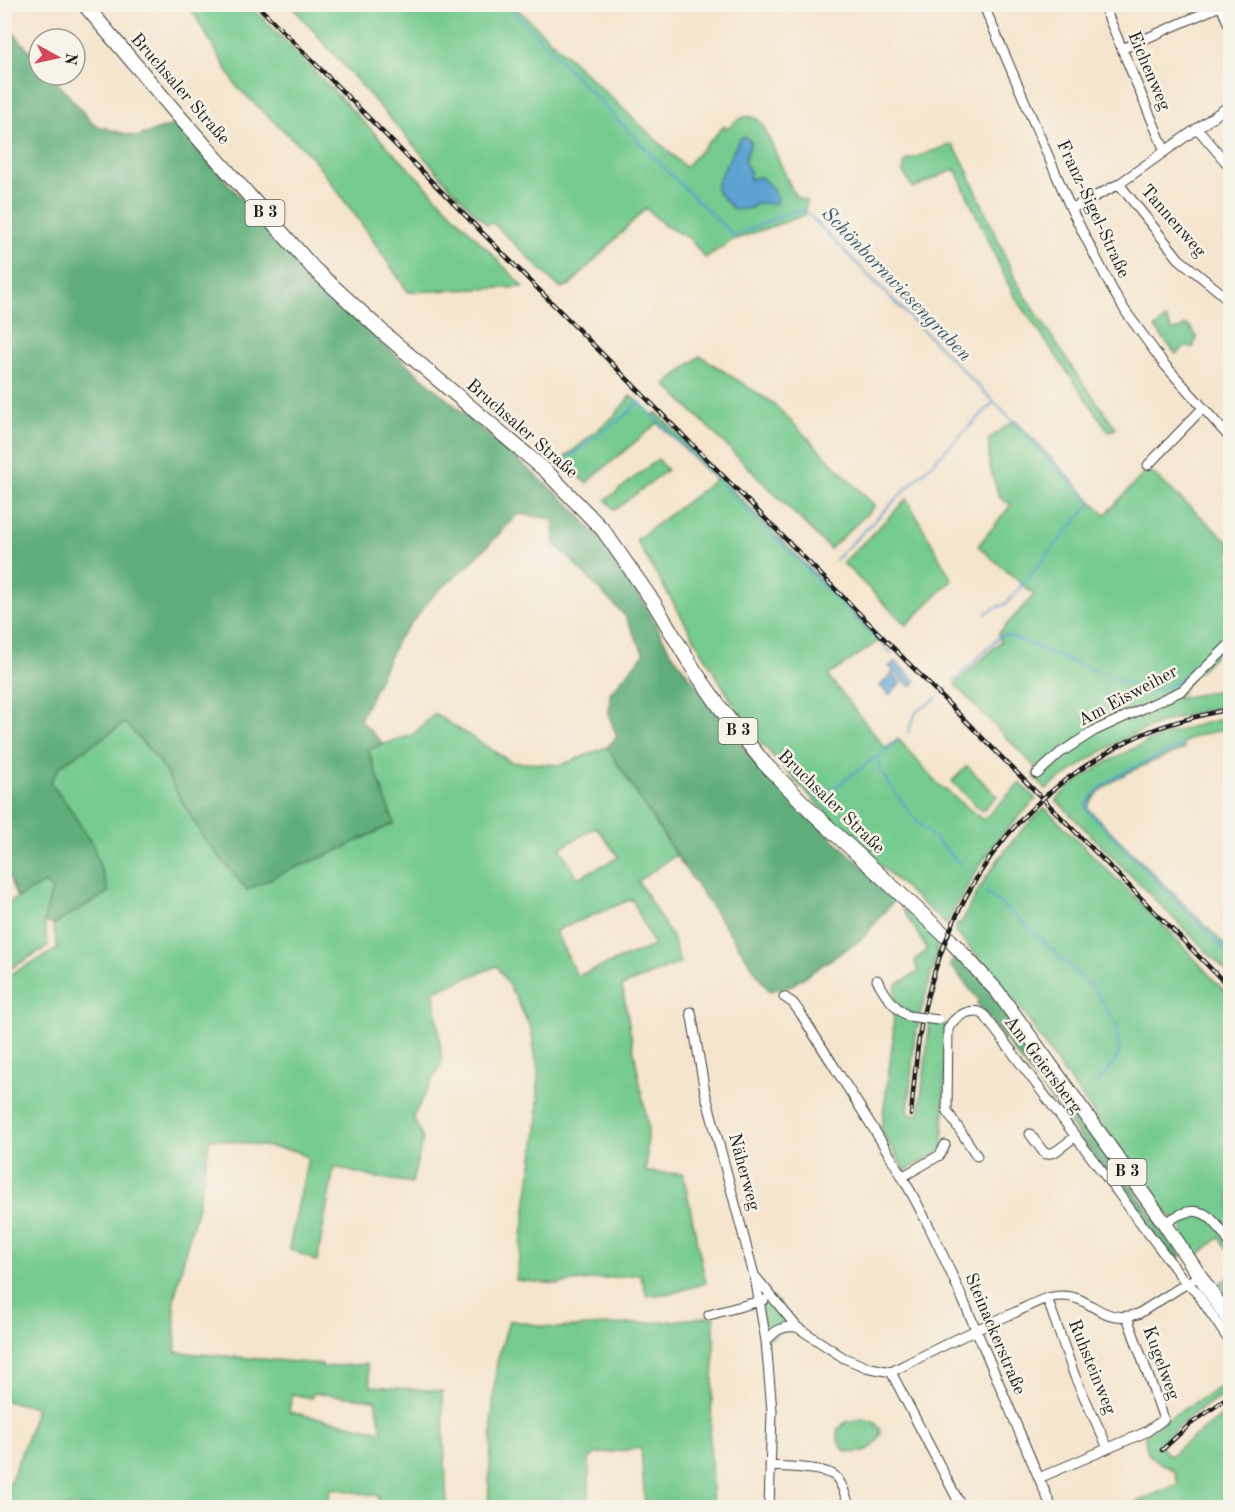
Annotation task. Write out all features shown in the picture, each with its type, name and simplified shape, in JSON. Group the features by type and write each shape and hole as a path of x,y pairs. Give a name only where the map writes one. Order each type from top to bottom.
{"main road":[{"name":"Bruchsaler Straße","path":"84,4 177,114 314,268 388,337 537,464 603,530 654,603 694,670 724,714 764,763 812,812 950,940 997,991 1165,1224"},
{"name":"B 3","path":"1165,1224 1230,1321"}],"street":[{"name":"Franz-Sigel-Straße","path":"983,4 1071,209 1126,312 1164,364 1230,438"},
{"name":"Eichenweg","path":"1103,4 1165,151"},
{"path":"1122,50 1220,5 1230,27"},
{"path":"1071,209 1119,184 1230,105"},
{"path":"1198,129 1230,167"},
{"name":"Tannenweg","path":"1119,184 1179,258 1221,292 1230,304"},
{"path":"1148,465 1203,408"},
{"name":"Am Eisweiher","path":"1037,774 1060,753 1095,731 1183,690 1230,644"},
{"name":"Am Geiersberg","path":"877,980 898,1010 908,1016 951,1021 970,1012 981,1013 988,1020 1186,1284 1195,1290 1230,1342"},
{"name":"Steinackerstraße","path":"784,997 793,1003 801,1014 902,1177 938,1244 977,1328 1052,1508"},
{"name":"Näherweg","path":"692,1012 705,1092 754,1275 797,1327 844,1358 866,1367 891,1372"},
{"path":"951,1021 948,1029 947,1111 977,1156"},
{"name":"Am Geiersberg","path":"1030,1134 1045,1154 1055,1152 1076,1136"},
{"path":"902,1177 940,1155 945,1145"},
{"path":"1165,1224 1182,1215 1204,1212 1218,1224 1230,1244"},
{"path":"754,1275 766,1341 772,1411 769,1508"},
{"path":"962,1508 891,1372 977,1328 1047,1298 1065,1296 1078,1299 1112,1316 1127,1317 1138,1314 1200,1275"},
{"path":"709,1315 774,1297"},
{"name":"Ruhsteinweg","path":"1047,1298 1075,1377 1108,1448"},
{"name":"Kugelweg","path":"1108,1448 1146,1432 1164,1419 1127,1317"},
{"path":"766,1341 779,1329 788,1326 797,1327"},
{"path":"1039,1478 1108,1448"},
{"path":"770,1466 834,1474 850,1508"}],"green space":[{"path":"187,5 250,5 524,287 408,292 312,157 237,87"},
{"path":"291,5 513,5 685,167 724,126 727,129 744,117 757,119 762,123 793,192 797,197 806,201 805,215 733,240 705,258 689,238 665,226 646,208 570,285 560,288 493,223 487,225 452,189","holes":["739,141 751,142 744,162 759,203 750,208 717,183"]},
{"path":"4,22 27,48 27,87 61,87 94,125 136,137 176,124 322,291 572,507 615,557 643,601 670,651 764,774 896,898 862,939 789,987 769,991 676,855 607,747 617,737 609,716 610,693 644,654 625,616 555,544 553,519 518,514 469,565 435,594 398,639 360,720 383,744 368,750 394,823 335,852 247,890 203,837 159,761 125,723 61,765 50,782 71,810 93,846 109,892 53,925 44,922 52,889 45,883 17,898 4,864"},
{"path":"952,144 963,161 1017,283 1077,375 1116,428 1109,432 1013,294 955,169 913,188 903,172 905,161"},
{"path":"1166,319 1172,330 1179,330 1185,325 1189,326 1197,337 1193,347 1186,347 1176,354 1155,328"},
{"path":"700,356 773,403 875,506 830,549 665,384"},
{"path":"630,396 653,415 657,413 880,640 828,676 886,748 898,739 938,784 983,820 1020,783 1036,799 999,838 980,865 946,924 837,823 736,714 735,707 636,540 714,481 714,478 658,423 586,483 562,460 615,415"},
{"path":"1015,420 1105,515 1148,469 1230,543 1230,640 1190,680 1176,699 1230,688 1230,705 1174,719 1141,731 1104,750 1046,789 1035,779 1035,767 955,685 1001,641 998,634 1034,595 978,546 1011,505 999,497 989,464 989,439"},
{"path":"658,459 667,470 615,510 606,500"},
{"path":"907,499 952,580 906,625 843,563"},
{"path":"435,714 511,762 561,765 607,747 676,855 638,881 673,939 680,963 622,986 648,1127 646,1172 683,1174 706,1283 672,1293 647,1296 640,1274 556,1284 516,1280 538,1122 538,1073 531,1029 497,966 434,991 442,1062 413,1117 423,1139 412,1183 373,1177 334,1167 317,1262 289,1248 308,1158 296,1151 210,1138 197,1210 174,1300 176,1352 322,1364 322,1367 367,1364 371,1386 442,1391 447,1507 377,1507 379,1496 331,1488 327,1507 295,1507 276,1502 274,1508 5,1507 5,1495 29,1433 36,1407 5,1401 4,1208 10,1184 5,1182 5,977 58,949 53,925 108,892 93,846 71,810 50,782 61,765 125,723 169,774 183,804 247,890 335,852 394,823 368,749 412,735","holes":["596,827 619,857 578,878 560,848","632,899 654,946 577,976 555,931","313,1393 375,1400 382,1431 289,1412 292,1394 312,1398"]},
{"path":"1230,717 1230,728 1196,736 1183,743 1184,749 1115,780 1102,789 1088,809 1230,950 1230,975 1056,800 1091,772 1129,750 1187,728"},
{"path":"967,766 997,796 982,811 952,781"},
{"path":"1045,808 1168,930 1230,997 1230,1255 1220,1237 1196,1257 1183,1237 1181,1225 1164,1210 1057,1063 1020,1007 955,931 957,924 960,925 996,862"},
{"path":"45,883 52,889 44,922 48,946 5,972 4,905"},
{"path":"896,898 939,937 936,949 938,950 920,1016 909,1014 894,1002 896,985 918,972 915,961 927,949"},
{"path":"957,952 985,981 1181,1256 1174,1261 977,1003 979,1000 950,965"},
{"path":"894,1009 919,1020 914,1042 908,1114 919,1115 930,1022 946,1025 943,1145 941,1151 905,1171 881,1130 893,1040"},
{"path":"1230,1276 1230,1310 1215,1287"},
{"path":"774,1297 797,1327 788,1326 766,1341 760,1301"},
{"path":"714,1316 710,1441 713,1507 645,1507 641,1448 596,1454 589,1459 589,1507 488,1508 497,1362 509,1320 554,1328 664,1322"},
{"path":"1230,1381 1230,1391 1192,1415 1160,1446 1172,1455 1230,1410 1230,1507 1123,1508 1178,1484 1175,1472 1150,1456 1145,1435"},
{"path":"861,1419 877,1425 881,1431 879,1437 868,1449 858,1452 845,1451 839,1443 837,1430 846,1422"}],"water":[{"path":"744,136 751,142 744,162 750,171 750,179 761,177 778,199 776,204 759,203 750,208 734,210 716,190 717,183 739,140"},
{"path":"895,661 916,681 910,687 889,667"},
{"path":"892,673 901,683 889,695 880,686"}],"waterway":[{"name":"Schönbornwiesengraben","path":"506,4 671,175 734,236 795,210 805,211 1091,503 1007,603 986,613"},
{"path":"570,456 627,414 638,401 892,654"},
{"path":"835,560 994,402"},
{"path":"955,681 1000,636 1006,635 1149,692 1173,684 1193,668 1230,628"},
{"path":"908,732 916,712 937,698"},
{"path":"819,799 899,740"},
{"path":"1182,746 1142,763 1111,780 1090,799 1086,809 1230,955"},
{"path":"879,755 879,770 915,819 960,864"},
{"path":"986,892 1023,922 1095,990 1117,1026 1119,1055 1098,1082"}],"railway":[{"path":"256,4 1230,988"},
{"path":"911,1115 921,1027 937,963 966,897 983,867 1004,839 1054,789 1113,749 1164,726 1230,709"},
{"path":"1162,1450 1188,1426 1230,1396"}]}
